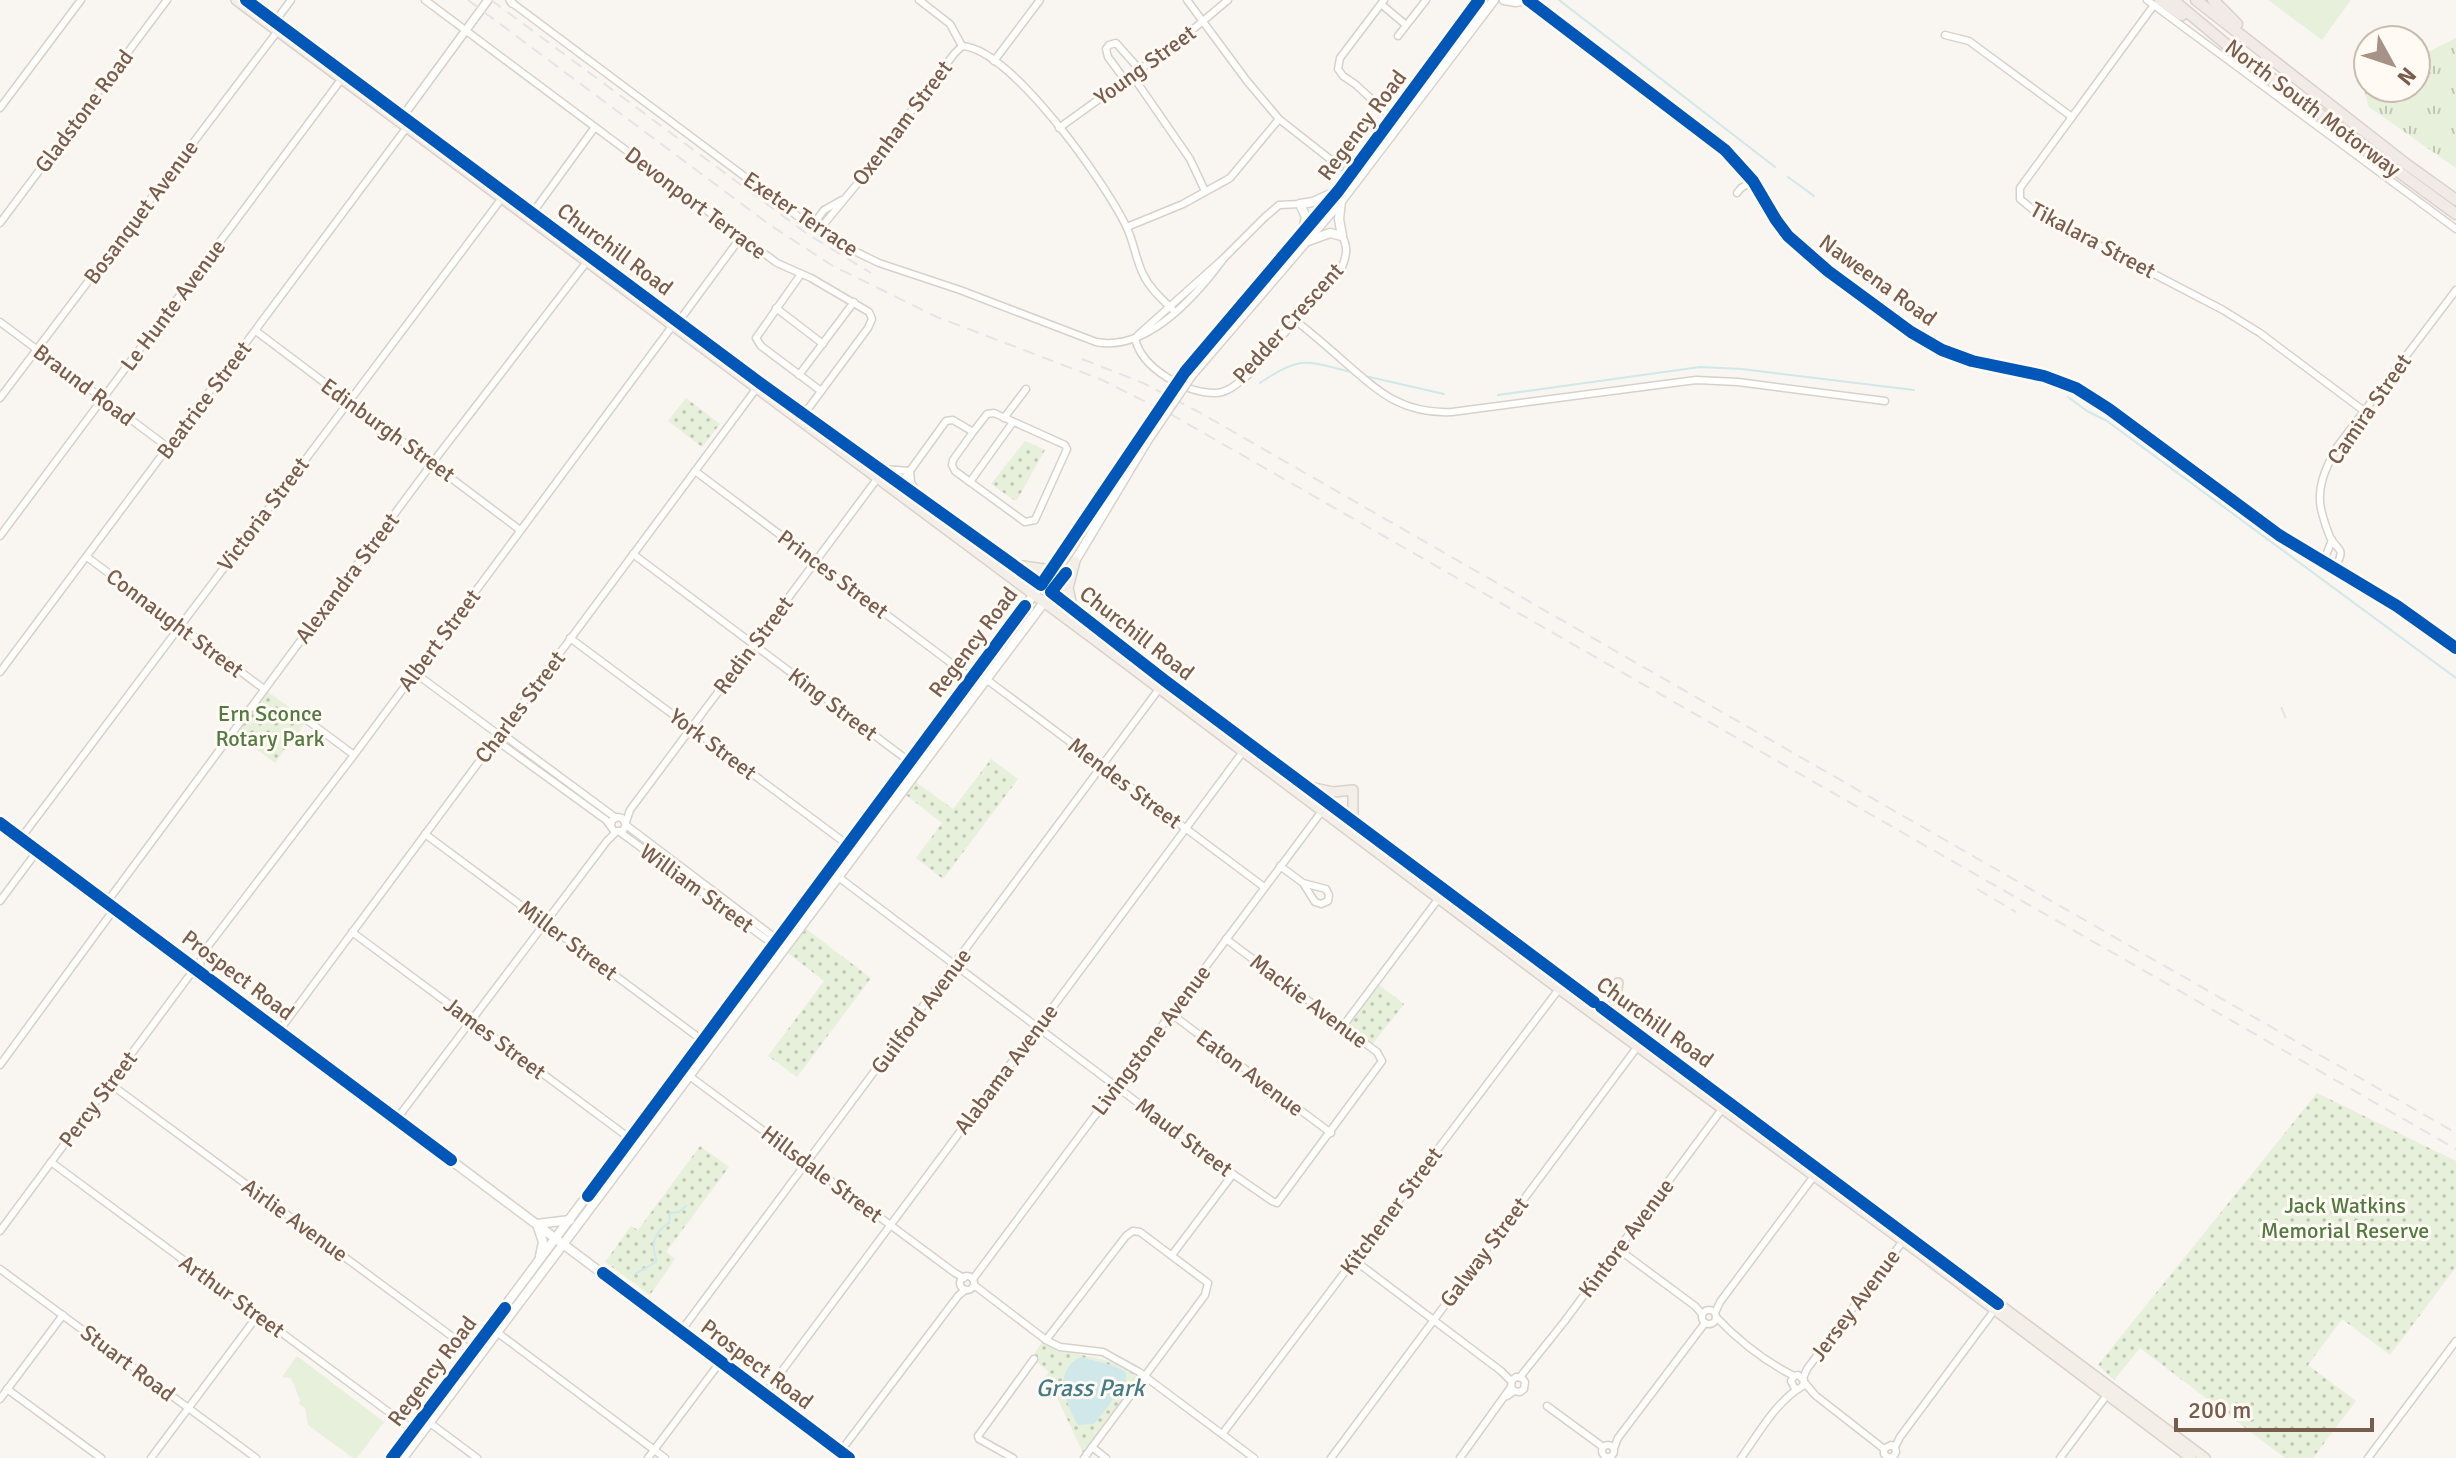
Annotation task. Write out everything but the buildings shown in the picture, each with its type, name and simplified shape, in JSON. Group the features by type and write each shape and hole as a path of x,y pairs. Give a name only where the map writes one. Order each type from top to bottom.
{"highway":[{"name":"North South Motorway","path":"2173,0 2233,50 2456,214"},
{"name":"North South Motorway","path":"2196,0 2456,200"},
{"path":"2213,0 2262,50"},
{"path":"2157,3 2233,50"}],"main road":[{"name":"Churchill Road","path":"236,0 344,76 898,488 1033,595 1159,689 1353,821 1559,989 1903,1241 2079,1363 2205,1458"},
{"name":"Churchill Road","path":"246,0 276,26"},
{"name":"Regency Road","path":"852,848 909,762 1041,585 1188,374 1342,200 1479,0"},
{"path":"1498,1 1526,0"},
{"name":"Regency Road","path":"1305,239 1339,190 1498,1"},
{"path":"1459,27 1469,34"},
{"name":"Churchill Road","path":"399,117 407,127 504,195"},
{"path":"399,117 423,138"},
{"path":"1339,190 1300,204 1306,217 1305,239 1330,233 1342,236 1339,219 1342,200"},
{"name":"Regency Road","path":"392,1458 476,1354 498,1333 560,1241 833,873 918,768 1075,561 1144,439"},
{"name":"Churchill Road","path":"898,488 918,496 1072,606 1322,810 1617,1019 2191,1458"},
{"path":"1072,606 1068,588 1075,561"},
{"path":"1019,568 1051,570"},
{"path":"1303,785 1333,792 1353,790 1353,821"},
{"name":"Prospect Road","path":"0,823 849,1458"},
{"name":"Regency Road","path":"403,1458 441,1409 539,1261 560,1241 570,1220 688,1075 776,942 833,873"},
{"path":"1617,1019 1613,1011 1618,983"},
{"path":"539,1261 543,1242 536,1224 570,1220"},
{"path":"2079,1363 2078,1367 2095,1385"},
{"path":"413,1430 441,1409"}],"street":[{"path":"0,108 81,0"},
{"name":"Gladstone Road","path":"0,223 167,0"},
{"name":"Bosanquet Avenue","path":"0,398 276,26 291,0"},
{"name":"Devonport Terrace","path":"425,0 784,268 854,302"},
{"path":"399,117 488,0"},
{"path":"919,0 950,24 962,46 970,47 994,61 1023,84 1089,168 1127,227 1141,271 1149,285 1172,308"},
{"path":"994,61 1040,0"},
{"path":"1187,0 1279,119 1340,167"},
{"name":"Young Street","path":"1059,128 1140,70 1228,0"},
{"path":"1398,36 1426,0"},
{"name":"Naweena Road","path":"1526,0 1725,150 1753,181 1776,220 1806,253 1911,332 1942,350 1972,361 2044,376 2076,388 2279,535 2397,606 2456,648"},
{"path":"2147,0 2157,3 2456,229"},
{"name":"Exeter Terrace","path":"510,1 838,243 879,263 1096,342 1114,343 1135,338"},
{"path":"1396,121 1338,69 1340,58 1383,2 1406,25"},
{"name":"Tikalara Street","path":"2157,3 2020,188 2020,199 2037,213 2223,310 2260,333 2364,411"},
{"path":"1945,35 1969,41 2072,117"},
{"path":"1140,70 1121,46 1116,43 1106,49 1108,57 1128,78 1190,159 1205,191"},
{"name":"Oxenham Street","path":"815,228 842,200 962,46"},
{"name":"Le Hunte Avenue","path":"0,536 344,76"},
{"path":"1127,227 1183,204 1230,178 1279,119"},
{"name":"Beatrice Street","path":"0,672 407,127"},
{"path":"531,215 595,127"},
{"path":"1737,193 1753,181"},
{"name":"Victoria Street","path":"21,838 504,195"},
{"path":"1135,338 1157,329 1172,308 1209,278 1224,258 1279,205 1300,204"},
{"name":"Pedder Crescent","path":"1135,338 1137,349 1165,377 1198,390 1216,393 1233,387 1248,375 1342,267 1347,253 1342,236"},
{"name":"Albert Street","path":"194,967 741,237"},
{"name":"Alexandra Street","path":"107,902 433,462 589,258"},
{"path":"801,274 757,334 756,341 821,391"},
{"name":"Camira Street","path":"2335,569 2341,550 2332,540 2321,511 2321,483 2337,447 2456,290"},
{"path":"799,375 854,302 869,312 872,319 868,328 802,417"},
{"path":"776,308 823,344"},
{"path":"1296,321 1364,379 1398,403 1431,412 1452,412 1696,380 1738,382 1885,401"},
{"name":"Braund Road","path":"0,322 169,448"},
{"name":"Edinburgh Street","path":"256,331 520,530"},
{"name":"Charles Street","path":"279,1031 758,385"},
{"path":"1004,418 1026,389"},
{"path":"990,412 1004,418 1065,445 1067,449 1035,520 1025,522 955,471 952,465 990,412"},
{"path":"898,488 946,421 953,420 973,432"},
{"path":"970,482 1013,422"},
{"name":"Princes Street","path":"695,471 971,678"},
{"path":"878,474 910,471"},
{"path":"910,471 911,482 918,496"},
{"name":"Redin Street","path":"622,820 878,474"},
{"path":"2323,563 2332,540"},
{"name":"King Street","path":"633,554 918,768"},
{"name":"Connaught Street","path":"87,557 264,689"},
{"name":"York Street","path":"570,638 852,848"},
{"name":"William Street","path":"415,673 622,820 776,942"},
{"name":"Mendes Street","path":"986,679 1264,887"},
{"name":"Guilford Avenue","path":"681,1331 1159,689"},
{"path":"296,712 354,755"},
{"name":"William Street","path":"499,735 500,743 615,830 776,942"},
{"name":"Alabama Avenue","path":"764,1395 1246,748"},
{"name":"Livingstone Avenue","path":"840,1452 1322,810"},
{"path":"615,830 622,820"},
{"path":"396,1120 622,820"},
{"name":"Miller Street","path":"425,834 706,1044"},
{"path":"0,901 38,850"},
{"path":"1280,866 1303,883"},
{"name":"Maud Street","path":"833,873 1272,1201 1277,1203 1281,1200 1331,1133"},
{"path":"1343,1026 1442,894"},
{"path":"0,1065 115,908"},
{"name":"James Street","path":"352,932 634,1141"},
{"name":"Mackie Avenue","path":"1226,939 1380,1055 1382,1061 1378,1068 1331,1133"},
{"name":"Albert Street","path":"194,967 202,954"},
{"name":"Percy Street","path":"0,1231 194,967"},
{"name":"Kitchener Street","path":"1223,1433 1559,989"},
{"name":"Eaton Avenue","path":"1170,1013 1331,1133"},
{"name":"Galway Street","path":"1331,1458 1638,1046"},
{"name":"Hillsdale Street","path":"688,1075 1046,1340"},
{"name":"Airlie Avenue","path":"109,1083 476,1354"},
{"name":"Kintore Avenue","path":"1460,1458 1722,1109"},
{"name":"Arthur Street","path":"51,1162 413,1430"},
{"path":"1172,1255 1233,1174"},
{"path":"1547,1406 1606,1453 1814,1176"},
{"path":"1084,1458 1092,1447 1144,1377 1205,1295 1208,1287 1205,1280 1172,1255 1140,1232 1133,1231 1046,1340 1060,1347 1103,1352 1144,1377 1254,1458"},
{"name":"Jersey Avenue","path":"1741,1458 1903,1241"},
{"path":"1618,1249 1890,1453 1996,1307"},
{"path":"1354,1260 1516,1382"},
{"name":"Stuart Road","path":"0,1269 256,1458"},
{"path":"0,1399 63,1315"},
{"path":"151,1458 258,1315"},
{"path":"498,1333 665,1458"},
{"path":"2368,1458 2456,1341"},
{"path":"1013,1458 978,1436 1034,1359"},
{"path":"648,1458 721,1361"},
{"path":"1028,1367 1035,1373"},
{"path":"7,1389 101,1458"},
{"path":"2060,1458 2107,1395"},
{"path":"430,1423 477,1458"},
{"path":"1092,1447 1106,1458"}],"green space":[{"path":"2268,0 2351,0 2322,40"},
{"path":"2456,38 2456,168 2368,104 2432,104 2432,50"},
{"path":"686,398 720,424 702,447 668,421"},
{"path":"1025,441 1045,450 1017,500 1014,500 991,484"},
{"name":"Ern Sconce Rotary Park","path":"264,689 307,720 275,763 233,731"},
{"path":"991,759 1018,779 943,879 916,858 942,823 906,795 916,782 953,809"},
{"path":"806,929 871,978 797,1077 768,1056 824,981 788,953"},
{"path":"1378,984 1404,1004 1371,1046 1345,1026"},
{"name":"Jack Watkins Memorial Reserve","path":"2317,1093 2456,1161 2456,1267 2390,1355 2342,1319 2308,1365 2356,1401 2313,1458 2285,1458 2140,1348 2114,1380 2098,1365"},
{"path":"700,1146 729,1167 666,1252 675,1259 650,1295 605,1262 631,1226 638,1230"},
{"path":"1043,1341 1066,1351 1116,1364 1137,1377 1083,1453 1056,1395 1040,1384 1049,1372 1037,1362 1039,1358 1034,1354"},
{"path":"297,1356 384,1422 357,1458 308,1425 305,1408 299,1404 293,1383 290,1378 282,1377"}],"water":[{"name":"Grass Park","path":"1080,1357 1126,1372 1126,1383 1094,1424 1078,1425 1064,1389 1066,1372"}],"waterway":[{"path":"1559,0 1775,167"},
{"path":"1788,177 1814,196"},
{"path":"1260,383 1295,364 1313,363 1351,372"},
{"path":"1498,395 1700,367 1742,369 1914,390"},
{"path":"1365,376 1444,394"},
{"path":"2068,397 2107,421 2456,678"},
{"path":"635,1274 656,1262 654,1241 657,1234 669,1223 670,1213 679,1212 686,1206"}],"railway":[{"path":"468,0 770,225 833,266 937,317 1100,379 1172,415 2456,1149"},
{"path":"491,0 806,233 871,273"},
{"path":"1082,359 1143,383 1197,411 2456,1133"},
{"path":"2281,707 2288,723"},
{"path":"1977,889 2016,912"}],"cycle path":[{"path":"246,0 760,383 1041,585 1185,372 1339,190 1479,0"},
{"path":"1528,0 1725,150 1753,181 1788,236 1828,271 1911,332 1942,350 1972,361 2044,376 2076,388 2279,535 2397,606 2456,648"},
{"path":"1066,573 1051,592 1594,1002"},
{"path":"588,1196 1025,606"},
{"path":"0,823 451,1160"},
{"path":"1601,1007 1998,1304"},
{"path":"603,1273 849,1458"},
{"path":"392,1458 505,1308"}]}
